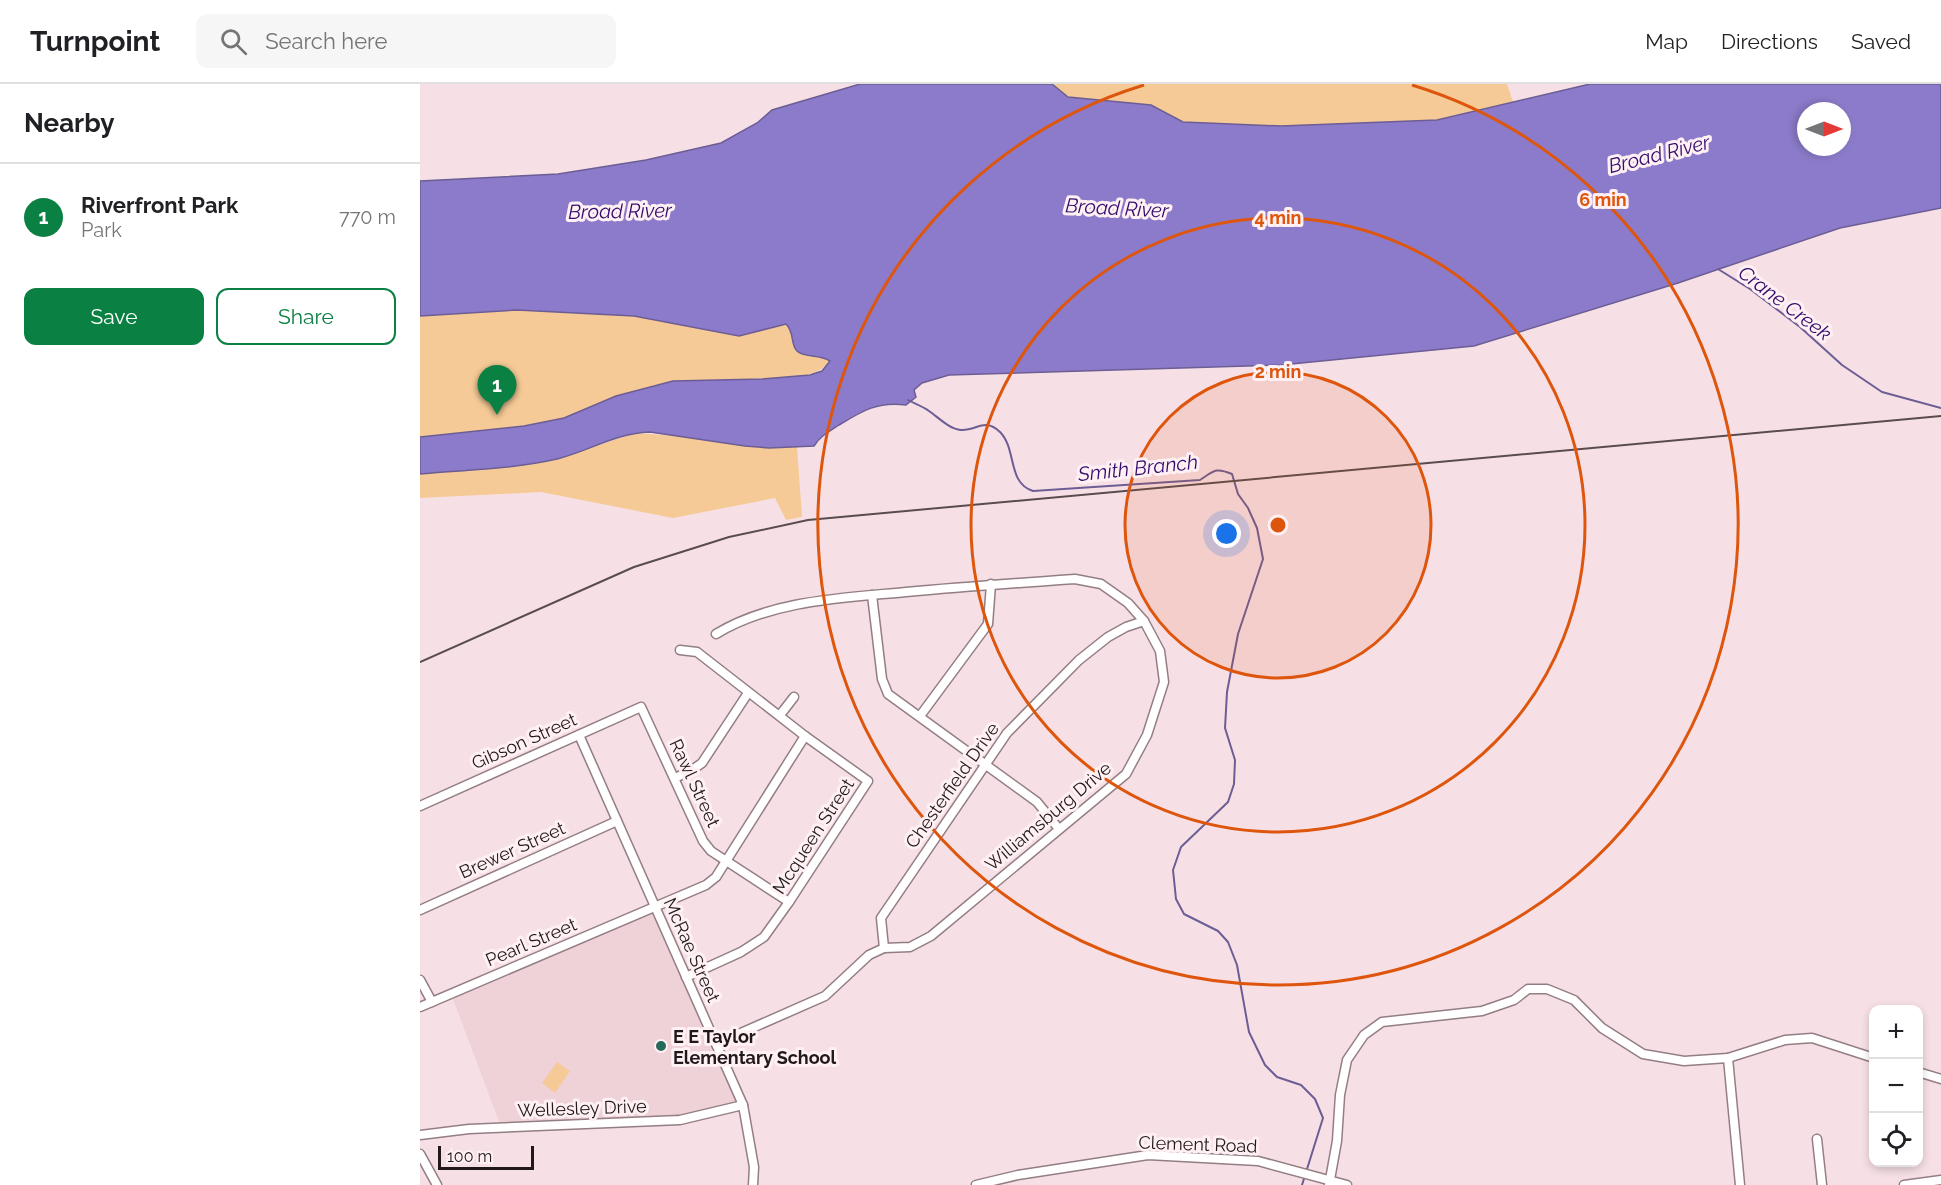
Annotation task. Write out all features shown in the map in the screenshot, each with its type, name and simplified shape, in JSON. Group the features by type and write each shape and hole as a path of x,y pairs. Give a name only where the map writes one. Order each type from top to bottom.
{"street":[{"name":"Williamsburg Drive","path":"716,634 776,609 837,598 1075,579 1101,585 1128,603 1144,621 1160,651 1164,682 1147,735 1126,774 931,936 910,947 884,948 869,955 825,996 716,1044"},
{"path":"920,716 988,624 991,585"},
{"path":"872,595 882,679 888,694 1037,802 1059,829"},
{"name":"Chesterfield Drive","path":"884,948 881,918 1007,733 1079,660 1108,637 1126,627 1144,621"},
{"name":"Mcqueen Street","path":"680,650 697,652 748,693 868,781 773,926 754,945 686,977"},
{"path":"675,778 702,763 748,693"},
{"path":"780,715 794,697"},
{"name":"Rawl Street","path":"641,707 703,841 711,851 789,902"},
{"name":"Gibson Street","path":"420,806 641,707"},
{"name":"McRae Street","path":"579,735 743,1105 754,1167 753,1185"},
{"name":"Pearl Street","path":"420,1007 706,885 716,877 727,861 805,736"},
{"name":"Brewer Street","path":"420,910 617,821"},
{"path":"420,980 432,1002"},
{"path":"1330,1182 1337,1141 1340,1095 1347,1060 1364,1035 1382,1022 1482,1011 1514,1000 1527,989 1547,989 1574,1000 1602,1028 1643,1054 1684,1061 1728,1058 1785,1040 1812,1038 1869,1056"},
{"path":"1728,1058 1740,1185"},
{"path":"1923,1073 1941,1078"},
{"name":"Wellesley Drive","path":"420,1135 469,1129 680,1120 743,1105"},
{"path":"1817,1139 1822,1185"},
{"path":"420,1154 437,1185"},
{"name":"Clement Road","path":"976,1185 1018,1174 1148,1155 1258,1161 1347,1185"},
{"path":"1018,1174 1021,1185"},
{"path":"1904,1185 1941,1180"}],"shaded area":[{"path":"1052,84 1507,84 1513,102 1437,120 1281,126 1183,122 1151,105 1067,97"},
{"path":"517,310 634,316 739,336 786,324 792,329 795,348 830,361 817,371 792,377 802,517 786,520 775,498 673,518 541,492 420,498 420,474 535,463 560,458 635,433 676,436 785,378 673,381 616,396 564,418 524,426 420,437 420,316"},
{"path":"655,907 743,1105 680,1120 501,1127 451,994"},
{"path":"557,1062 570,1071 555,1093 542,1083"}],"water":[{"name":"Broad River","path":"860,84 1052,84 1068,97 1151,105 1183,122 1281,126 1437,120 1590,84 1941,84 1941,208 1840,228 1678,283 1474,346 1281,365 949,375 922,383 914,390 916,397 906,405 887,404 855,415 825,434 814,446 769,448 745,446 650,432 614,439 557,459 506,467 420,474 420,437 524,426 564,418 616,396 673,381 762,379 810,375 822,371 830,361 797,351 791,331 786,324 739,336 634,316 517,310 420,316 420,181 558,174 646,160 721,143 757,123 772,110"}],"waterway":[{"name":"Crane Creek","path":"1718,269 1750,289 1800,327 1842,365 1882,392 1941,408"},
{"name":"Smith Branch","path":"908,400 957,429 967,430 985,425 1000,432 1009,447 1019,481 1033,491 1200,480 1218,470 1232,474 1238,494 1248,508 1257,528 1263,559 1238,634 1227,692 1225,728 1235,760 1234,784 1228,802 1181,847 1173,870 1176,899 1184,914 1218,931 1228,942 1237,965 1249,1032 1265,1065 1277,1077 1301,1085 1315,1099 1323,1118 1302,1185"}],"railway":[{"path":"420,662 634,567 729,537 808,520 1941,416"}],"place":[{"name":"Riverfront Park","path":"497,415"},
{"name":"E E Taylor Elementary School","path":"661,1046"}]}
